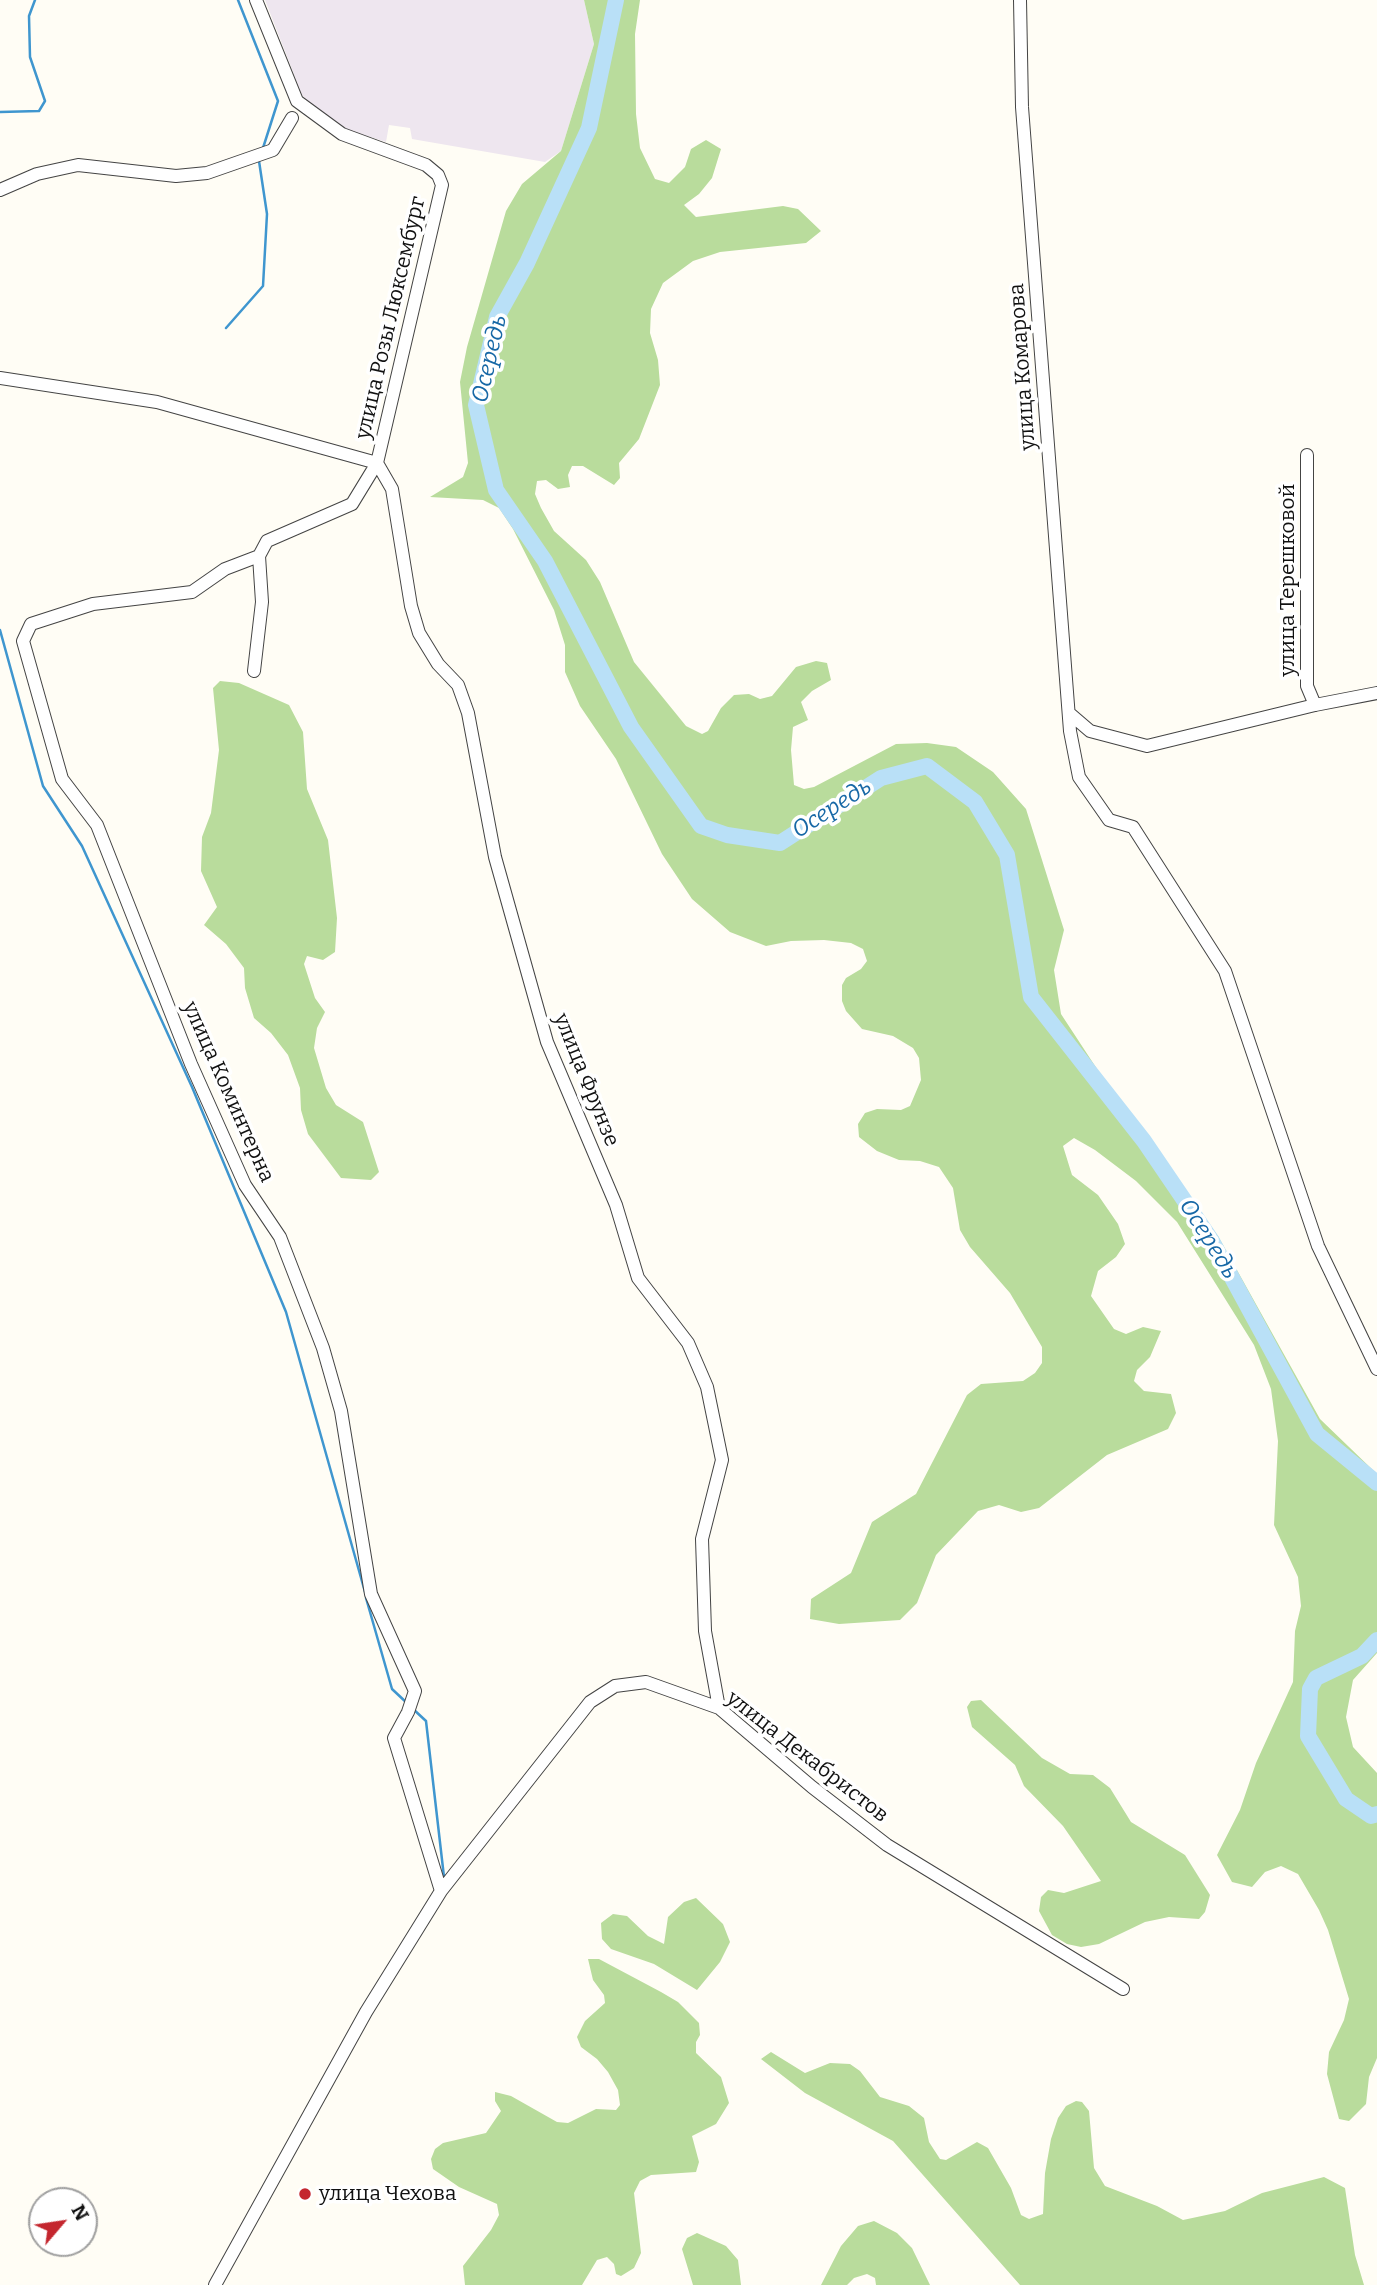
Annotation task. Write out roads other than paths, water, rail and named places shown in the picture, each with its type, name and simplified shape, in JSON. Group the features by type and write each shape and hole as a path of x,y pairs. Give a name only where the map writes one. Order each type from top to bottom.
{"street":[{"name":"улица Розы Люксембург","path":"256,0 297,101 342,134 426,165 438,175 442,185 377,463 352,504 279,534 267,541 259,556"},
{"name":"улица Комарова","path":"1020,0 1022,107 1070,731 1079,778 1109,820 1133,827 1226,971 1318,1246 1377,1369"},
{"path":"0,190 37,174 78,165 176,176 207,173 273,150 292,118"},
{"name":"улица Розы Люксембург","path":"0,378 157,402 377,463"},
{"name":"улица Терешковой","path":"1307,455 1307,686 1315,705"},
{"name":"улица Фрунзе","path":"377,463 392,489 411,607 419,634 438,664 458,685 468,713 495,857 547,1042 616,1205 639,1278 688,1343 707,1387 722,1460 702,1539 705,1631 719,1708"},
{"path":"254,671 262,602 259,556"},
{"name":"улица Коминтерна","path":"259,556 225,569 192,592 93,604 31,624 25,631 23,641 62,779 97,825 197,1076 245,1185 280,1237 311,1312 341,1411 371,1594 415,1691 394,1738 441,1891"},
{"path":"1069,713 1090,731 1147,746 1315,705 1377,693"},
{"name":"улица Декабристов","path":"441,1891 590,1702 615,1686 646,1682 719,1708 812,1787 887,1845 1124,1989"},
{"path":"215,2285 366,2012 441,1891"}],"waterway":[{"path":"0,112 39,111 45,101 30,57 29,16 35,0"},
{"path":"238,0 278,101 263,148"},
{"name":"Осередь","path":"616,0 589,128 527,263 497,317 476,405 496,490 545,561 631,727 701,826 727,835 780,843 881,778 927,766 975,802 1007,855 1031,997 1144,1141 1212,1241 1317,1434 1377,1483"},
{"path":"226,328 263,286 267,214 259,161"},
{"path":"0,630 43,786 82,846 192,1087 286,1312 365,1592"},
{"path":"366,1598 392,1689 408,1704"},
{"name":"Осередь","path":"1377,1640 1362,1656 1316,1678 1310,1689 1308,1736 1346,1799 1371,1816 1377,1814"},
{"path":"412,1708 426,1721 444,1877"}],"place":[{"name":"улица Чехова","path":"305,2194"}]}
